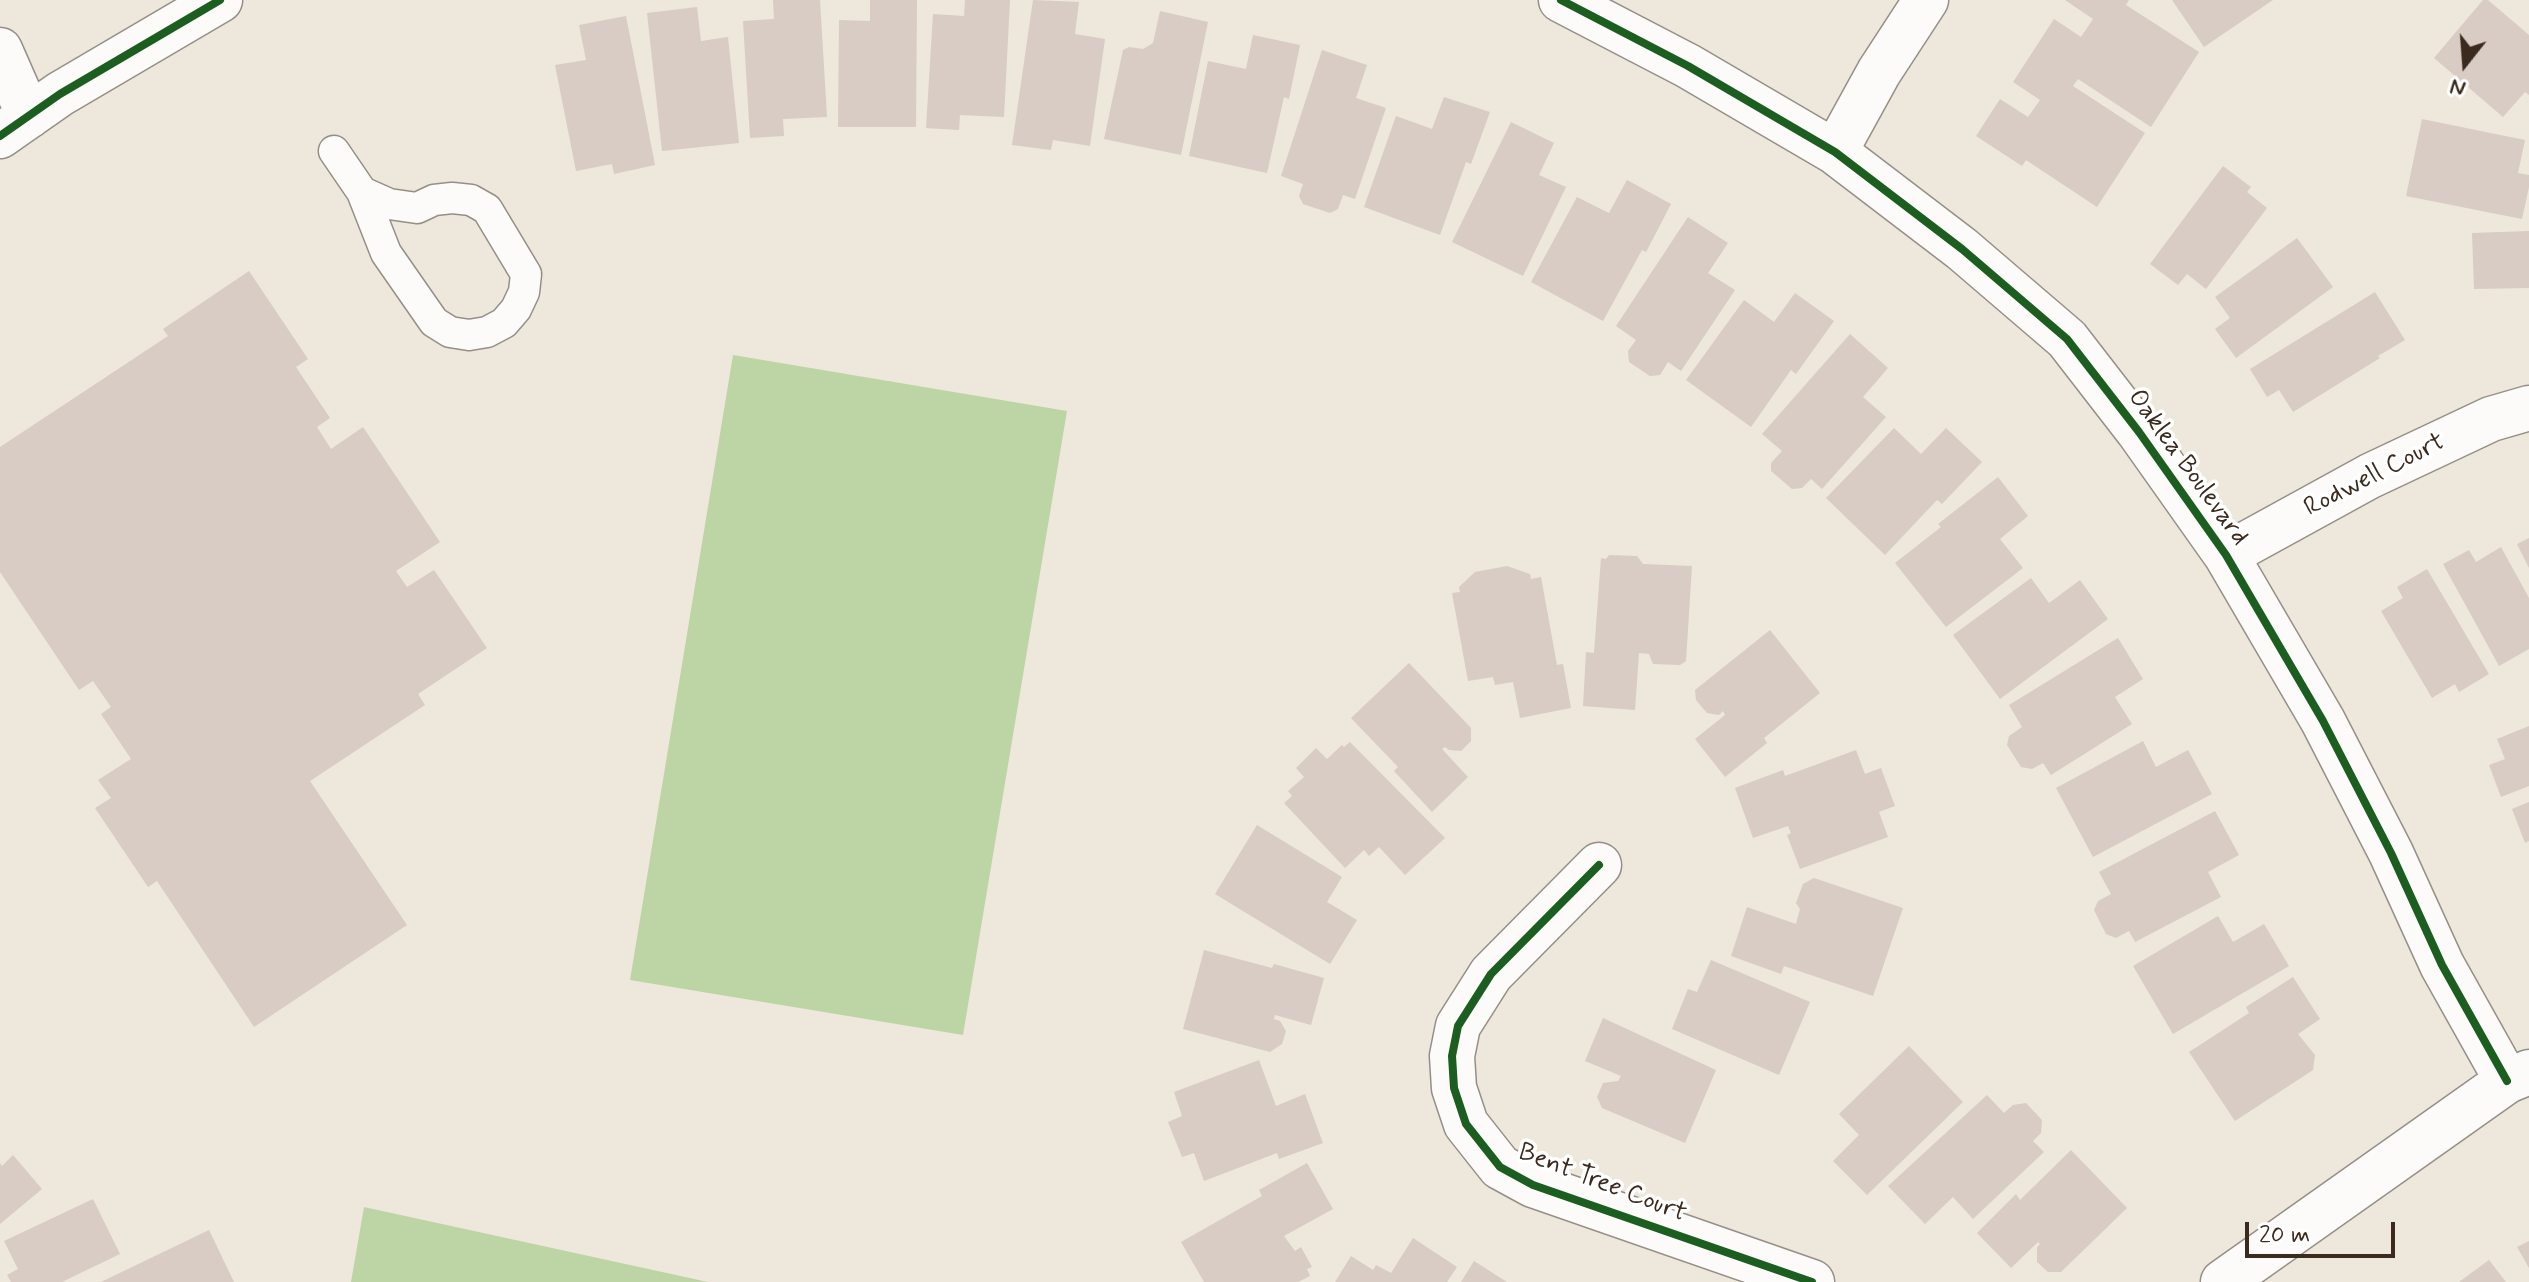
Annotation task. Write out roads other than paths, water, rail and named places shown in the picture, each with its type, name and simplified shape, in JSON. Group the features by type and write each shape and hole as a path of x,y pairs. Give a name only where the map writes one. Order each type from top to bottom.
{"street":[{"path":"0,50 15,126 60,94 220,0"},
{"name":"Oaklea Boulevard","path":"1561,0 1688,66 1835,152 1962,249 2067,339 2139,432 2226,555 2323,721 2391,853 2442,965 2518,1077"},
{"path":"1835,152 1879,72 1926,0"},
{"name":"Rodwell Court","path":"2226,555 2370,476 2491,419 2529,408"},
{"name":"Bent Tree Court","path":"1599,865 1491,974 1458,1026 1452,1056 1454,1088 1466,1124 1500,1167 1533,1185 1812,1282"},
{"path":"2223,1282 2518,1077"}],"lane":[{"path":"334,151 362,192 386,253 434,322 450,332 478,333 504,323 516,309 524,292 526,274 487,209 471,200 452,198 434,200 417,208 389,204 362,192"}]}
